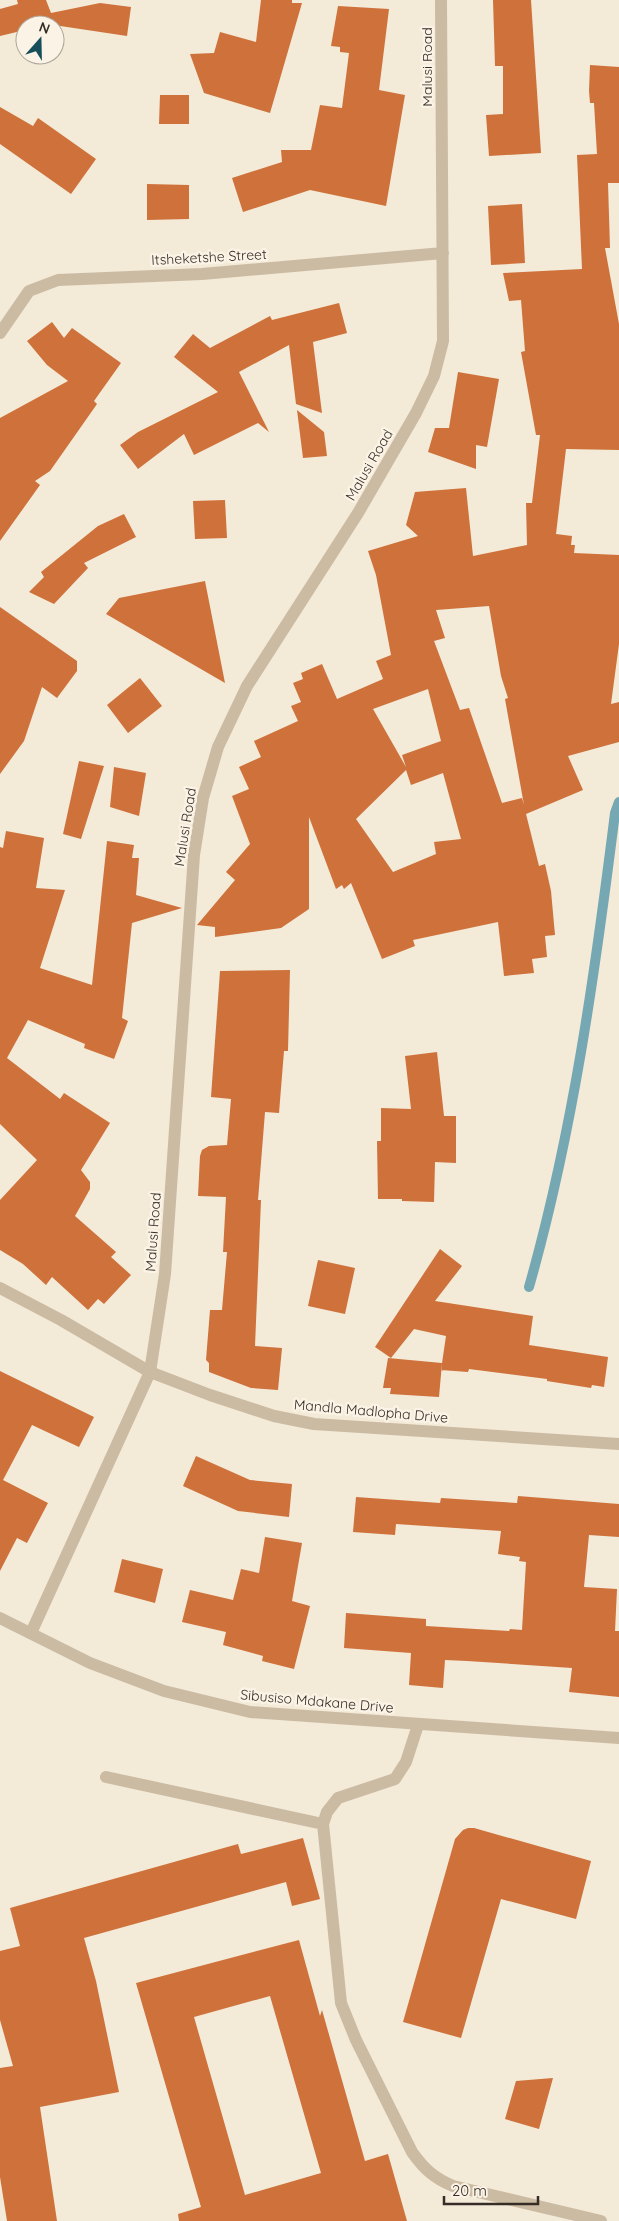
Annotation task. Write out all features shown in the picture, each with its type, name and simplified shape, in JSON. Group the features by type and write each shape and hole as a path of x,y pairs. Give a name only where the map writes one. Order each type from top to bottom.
{"street":[{"name":"Malusi Road","path":"31,1633 150,1372 165,1274 194,855 202,798 218,747 248,686 358,513 416,413 434,376 443,341 441,0"},
{"name":"Itsheketshe Street","path":"0,333 29,291 58,280 202,274 443,253"},
{"name":"Mandla Madlopha Drive","path":"0,1288 61,1320 150,1372 210,1395 274,1416 314,1424 619,1444"},
{"name":"Sibusiso Mdakane Drive","path":"0,1618 90,1663 164,1691 250,1712 619,1738"},
{"path":"418,1724 406,1762 395,1779 338,1798 327,1812 323,1824 342,2004 356,2040 412,2152 423,2168 436,2179 453,2186 601,2221"},
{"path":"106,1777 323,1824"}],"building":[{"path":"17,0 46,0 51,13 100,3 131,7 127,36 65,27 65,15 15,15 15,32 0,36 0,9 18,4"},
{"path":"261,0 292,0 292,3 302,3 270,113 204,93 190,54 214,53 220,32 256,42"},
{"path":"493,0 531,0 541,153 489,156 486,115 503,114 503,66 495,66"},
{"path":"338,6 389,9 379,90 405,95 386,206 310,190 243,212 232,178 282,162 281,150 311,150 320,105 342,108 349,53 340,52 340,47 331,46"},
{"path":"590,65 619,67 619,183 608,183 610,248 605,248 619,324 619,450 566,449 556,534 572,536 571,545 575,545 574,553 619,555 619,644 611,704 619,702 619,742 568,756 583,790 526,814 539,866 545,864 551,891 555,935 545,936 547,957 532,959 534,973 504,976 498,922 413,940 415,946 382,959 351,883 344,889 342,885 336,889 309,817 309,909 281,928 215,937 215,927 197,925 235,880 226,872 250,844 232,796 249,789 239,767 261,757 254,741 298,721 291,706 301,702 293,683 303,679 301,673 322,664 337,699 383,679 376,661 391,655 376,575 368,551 418,536 406,525 415,492 466,488 473,556 527,545 526,503 532,503 540,435 536,435 521,352 525,351 521,300 509,301 503,273 582,269 577,155 597,154 594,103 590,103","holes":["489,606 501,676 508,698 505,699 524,805 522,798 502,803 469,708 460,710 434,641 445,638 436,610","428,689 441,741 402,755 406,767 373,709","406,770 411,785 443,773 461,839 434,842 436,854 393,872 356,819"]},
{"path":"160,95 189,95 189,124 159,124"},
{"path":"0,107 33,126 38,118 96,159 71,194 0,144"},
{"path":"147,184 189,185 189,219 147,220"},
{"path":"522,204 525,263 491,265 488,206"},
{"path":"339,303 347,333 313,342 322,413 296,404 289,345 239,372 269,432 258,423 194,455 184,434 138,469 120,445 138,432 218,392 174,357 193,334 210,348 270,316 272,320"},
{"path":"52,322 64,338 72,328 121,363 94,401 97,404 50,471 35,481 40,485 0,541 0,418 68,381 47,365 27,341"},
{"path":"458,372 499,379 487,447 476,445 476,469 428,452 435,428 449,428"},
{"path":"297,410 324,432 327,456 303,458"},
{"path":"225,500 227,538 195,539 193,501"},
{"path":"124,514 136,537 84,563 88,568 54,604 29,592 44,577 41,572 98,526"},
{"path":"205,581 225,683 106,614 119,598"},
{"path":"0,607 77,661 77,671 57,698 42,687 24,741 0,774"},
{"path":"140,678 162,706 128,733 107,705"},
{"path":"79,761 104,766 81,839 63,834"},
{"path":"114,767 146,773 139,816 110,807"},
{"path":"6,831 44,838 36,888 65,890 40,968 92,985 107,841 134,845 132,858 139,858 136,895 182,908 132,923 122,1018 128,1021 114,1059 84,1048 85,1044 28,1020 7,1058 60,1099 64,1093 110,1123 81,1170 90,1182 90,1189 75,1216 116,1252 111,1257 131,1275 104,1304 98,1299 88,1310 52,1277 46,1285 23,1264 0,1250 0,1200 37,1160 0,1124 0,847 3,848"},
{"path":"290,970 288,1051 284,1051 279,1113 265,1112 258,1200 261,1200 255,1346 282,1348 278,1390 251,1388 209,1372 209,1363 206,1360 210,1310 222,1310 227,1252 223,1252 226,1197 198,1196 202,1150 209,1146 227,1145 231,1099 211,1097 220,971"},
{"path":"437,1052 444,1116 456,1116 456,1163 435,1162 434,1202 378,1199 377,1141 381,1141 381,1108 411,1109 405,1056"},
{"path":"440,1249 462,1266 435,1301 533,1316 529,1345 608,1357 604,1387 592,1385 591,1388 547,1381 547,1379 469,1369 468,1372 441,1370 446,1336 414,1329 391,1358 375,1347"},
{"path":"318,1260 355,1268 345,1314 308,1306"},
{"path":"388,1358 442,1363 439,1397 390,1394 391,1388 383,1388"},
{"path":"0,1371 94,1417 79,1447 32,1425 3,1480 48,1503 27,1543 17,1538 0,1571"},
{"path":"196,1456 250,1480 292,1484 289,1517 238,1511 183,1486"},
{"path":"518,1496 619,1504 619,1537 589,1535 584,1587 617,1589 615,1631 619,1631 619,1697 569,1692 572,1668 467,1661 445,1660 443,1688 409,1685 411,1653 344,1648 346,1613 426,1619 426,1626 509,1631 510,1629 522,1630 526,1562 519,1561 520,1557 498,1554 501,1531 396,1524 395,1535 353,1532 356,1497 440,1503 441,1498 517,1503"},
{"path":"265,1537 302,1543 292,1601 310,1606 294,1669 262,1661 263,1656 223,1645 226,1632 182,1622 190,1590 233,1600 241,1569 259,1573"},
{"path":"122,1559 163,1569 155,1603 114,1592"},
{"path":"474,1828 591,1861 576,1919 501,1899 461,2038 403,2022 455,1839 463,1830"},
{"path":"303,1838 320,1899 292,1906 286,1882 84,1938 96,1981 119,2092 40,2107 57,2221 7,2221 0,2177 0,2068 13,2066 0,2020 0,1951 20,1946 10,1908 238,1844 241,1854"},
{"path":"299,1940 320,2016 322,2010 365,2161 388,2154 407,2221 179,2221 178,2214 201,2207 136,1983","holes":["270,1996 321,2173 245,2195 194,2017"]},
{"path":"553,2078 539,2129 505,2119 516,2081"}],"waterway":[{"path":"529,1287 545,1229 581,1052 615,813 619,802"}]}
